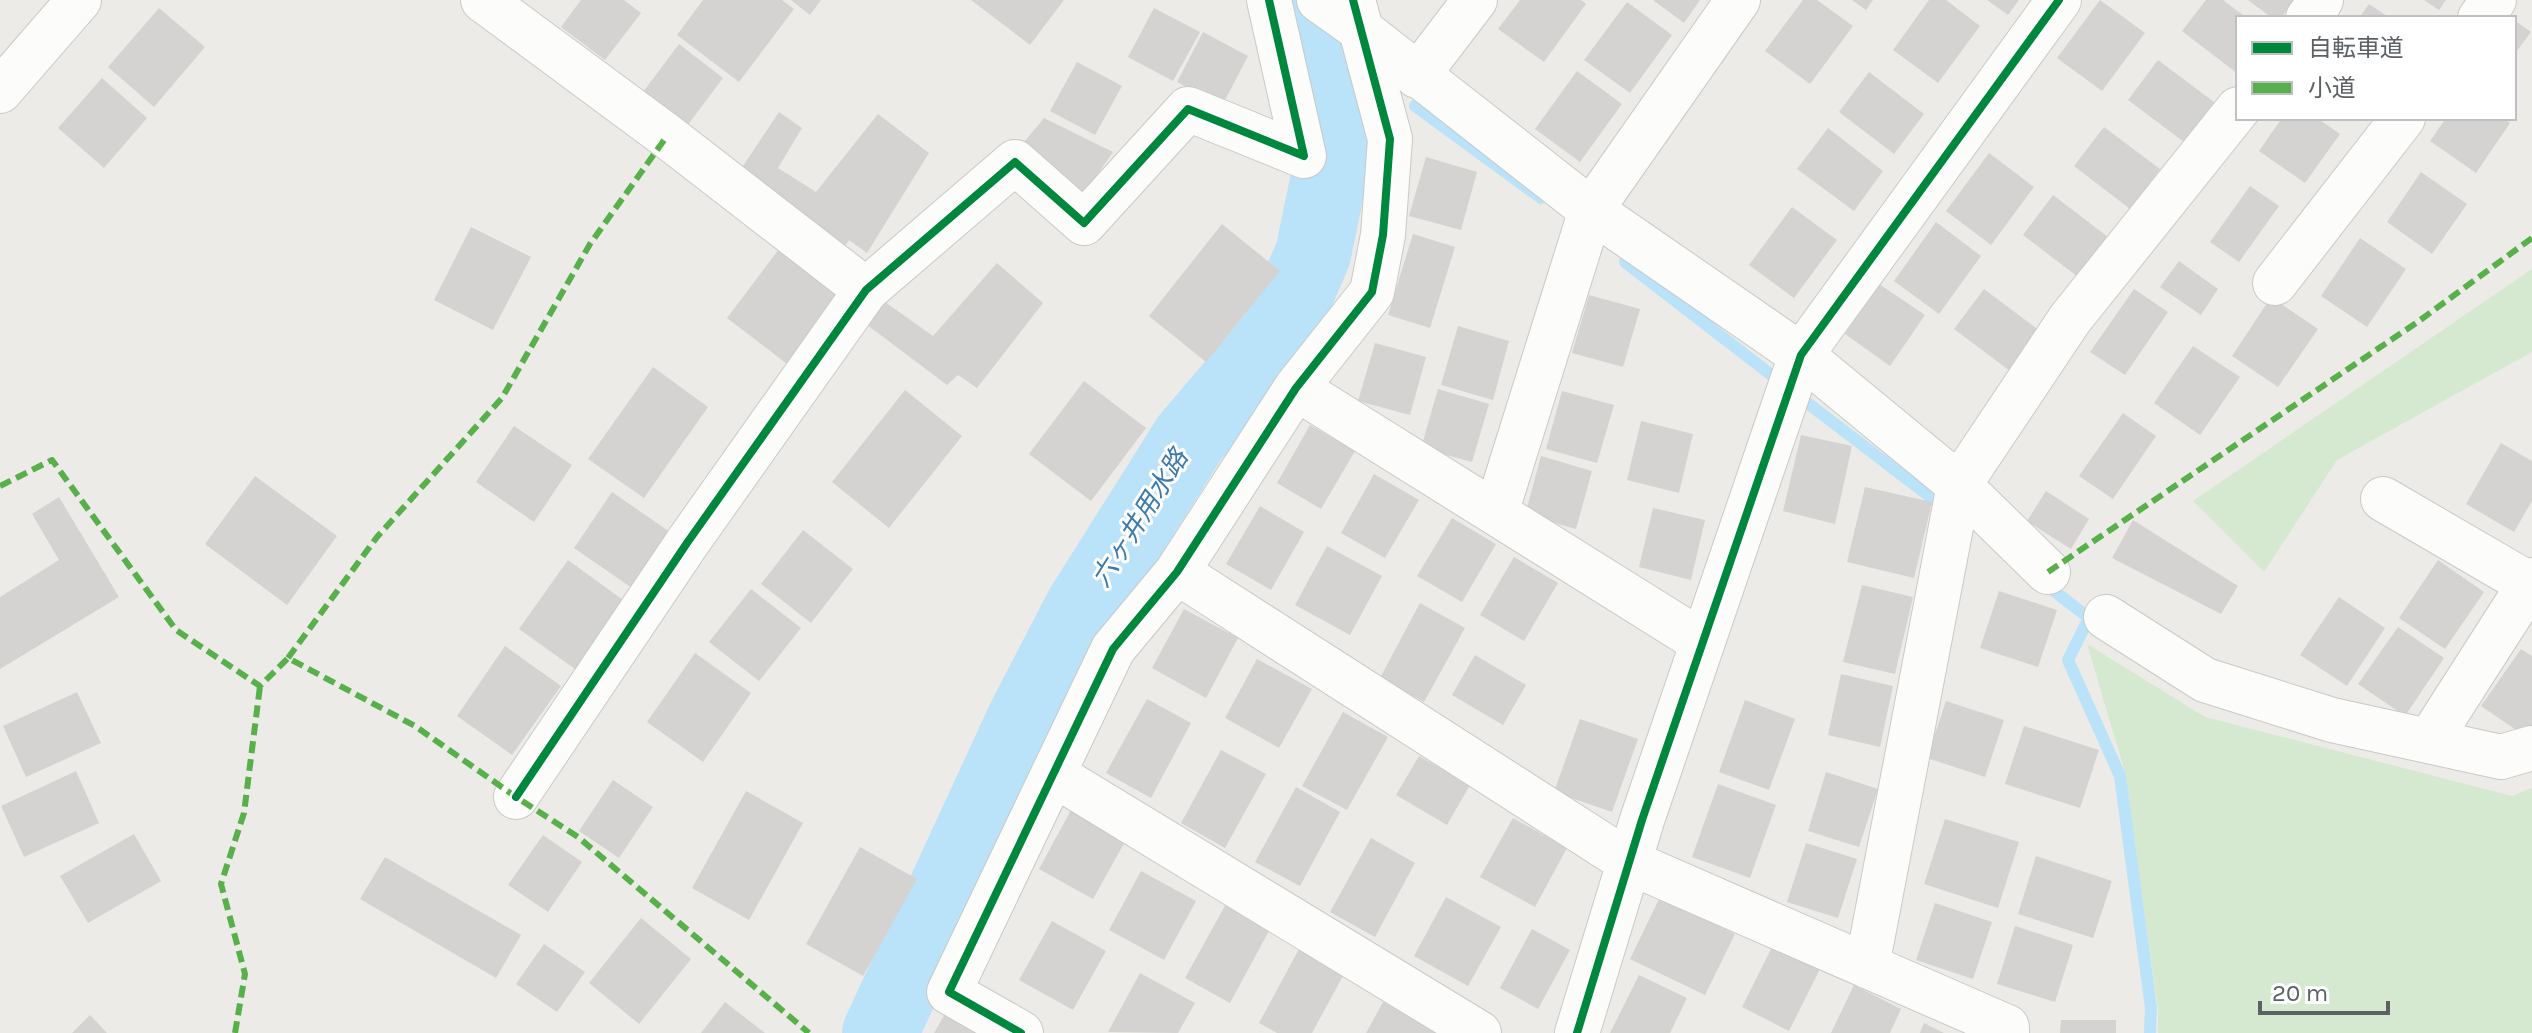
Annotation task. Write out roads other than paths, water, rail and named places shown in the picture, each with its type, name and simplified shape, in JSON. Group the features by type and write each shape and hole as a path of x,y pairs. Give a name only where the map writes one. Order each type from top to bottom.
{"street":[{"path":"0,91 79,0"},
{"path":"483,0 667,136 866,290"},
{"path":"516,797 687,543 866,290 1015,162 1084,223 1188,109 1304,156 1269,0"},
{"path":"1319,0 1356,14 1417,76 1591,210 1801,355 1959,485 2048,572"},
{"path":"1417,76 1475,0"},
{"path":"1496,513 1591,210 1738,0"},
{"path":"1577,1033 1629,862 1801,355 2059,0"},
{"path":"2482,16 2494,0"},
{"path":"1021,1033 949,992 1113,649 1177,572 1296,388 1372,292 1383,235 1390,139 1356,14"},
{"path":"1867,966 1959,485 2070,319 2236,112"},
{"path":"2275,283 2401,120"},
{"path":"1296,388 1702,642"},
{"path":"2383,499 2531,582 2429,741"},
{"path":"1177,572 1629,862 2007,1027 2007,1033"},
{"path":"2106,617 2205,680 2332,720 2501,757 2532,748"},
{"path":"1053,774 1479,1033"}],"waterway":[{"name":"六ヶ井用水路","path":"880,1033 1025,719 1082,609 1189,439 1279,333 1313,254 1334,153 1299,0"},
{"path":"1415,106 1541,198"},
{"path":"1625,262 1783,384"},
{"path":"1797,395 1945,508"},
{"path":"2045,584 2089,618 2068,660 2120,776 2151,1008 2150,1033"}]}
